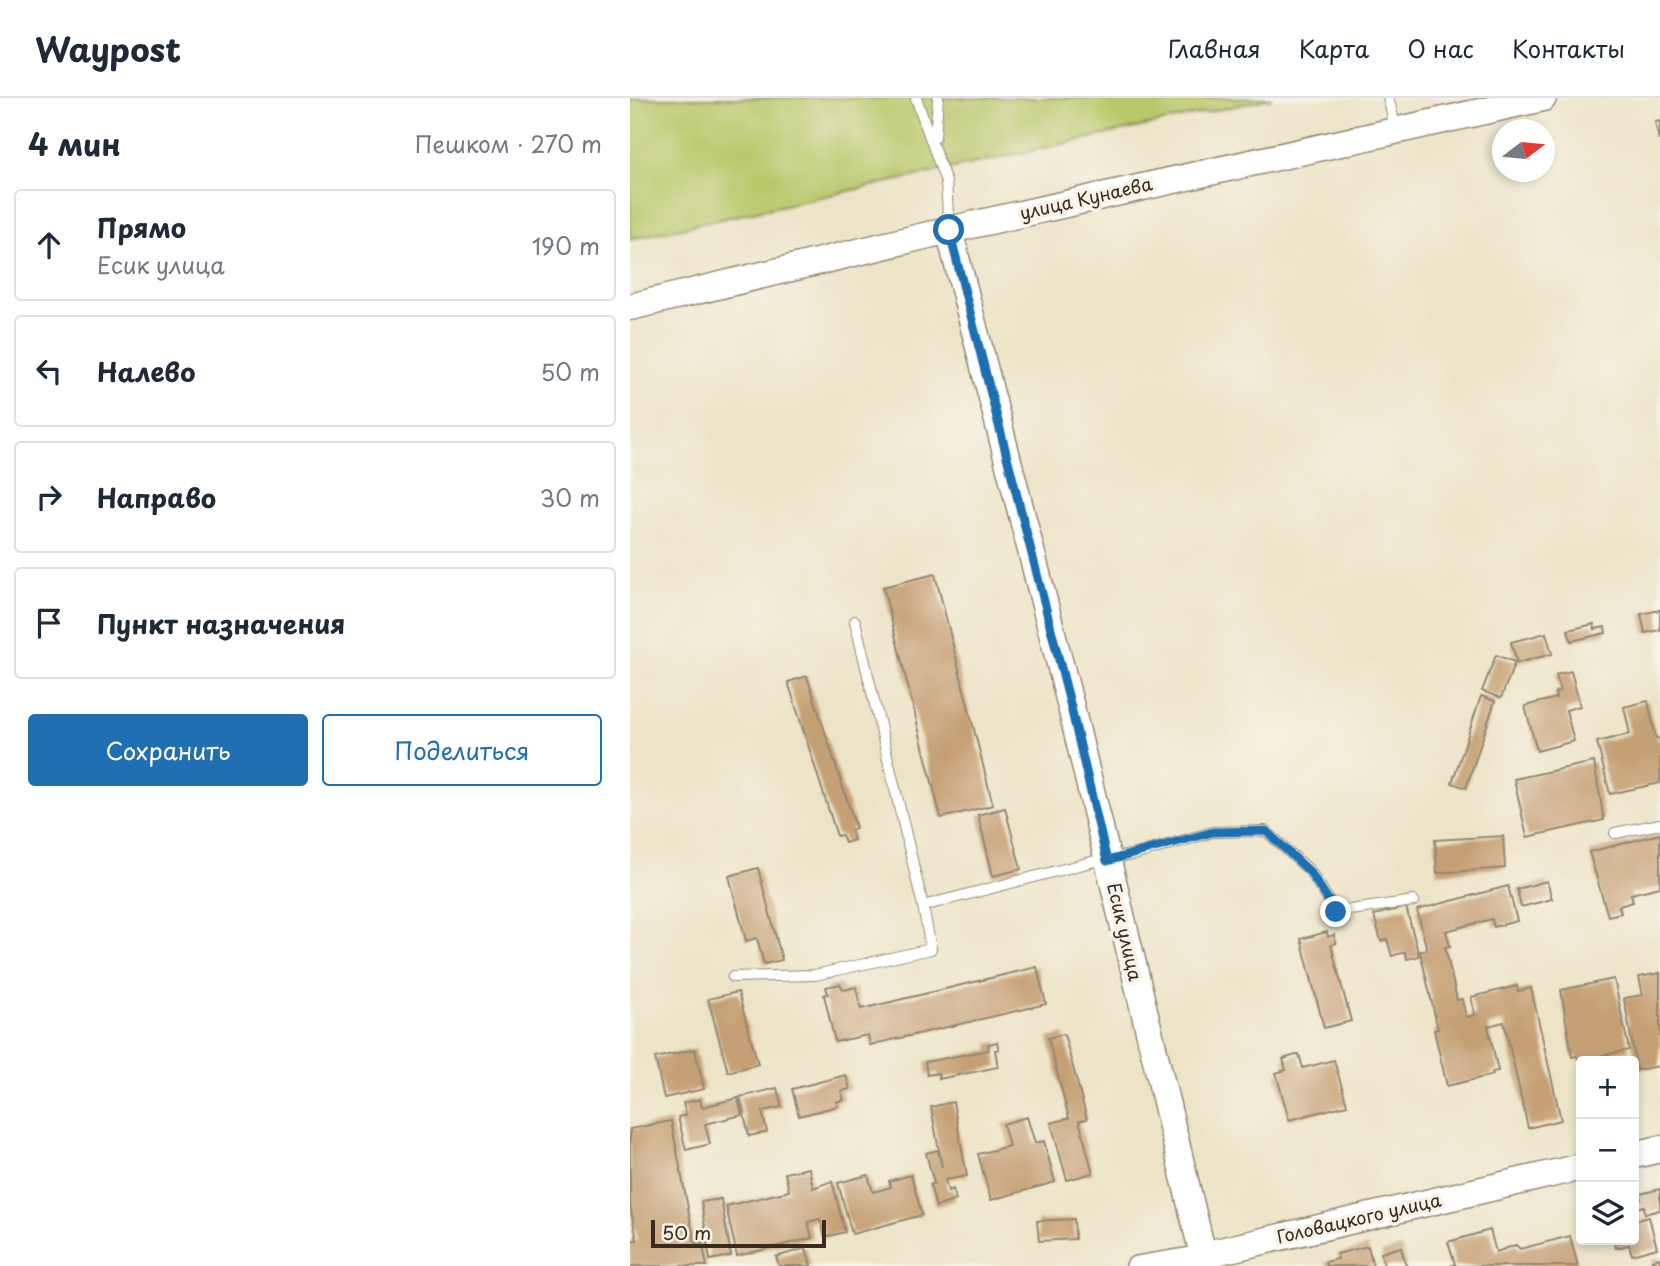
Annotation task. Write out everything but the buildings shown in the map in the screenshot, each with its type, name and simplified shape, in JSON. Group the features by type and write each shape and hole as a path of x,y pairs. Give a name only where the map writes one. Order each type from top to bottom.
{"street":[{"name":"улица Кунаева","path":"630,307 949,230 1542,98"},
{"name":"Есик улица","path":"949,230 1070,703 1205,1261"},
{"path":"1639,1154 1660,1149"},
{"name":"Головацкого улица","path":"1136,1266 1205,1261 1576,1168"}],"lane":[{"path":"916,98 946,182 949,230"},
{"path":"934,145 938,98"},
{"path":"1388,98 1397,130"},
{"path":"733,977 815,975 931,949 855,621"},
{"path":"1615,833 1660,824"},
{"path":"923,906 1213,832 1266,831 1310,872 1336,912 1414,901"}],"green space":[{"path":"630,98 1272,98 630,239"}],"route":[{"path":"949,230 1070,703 1107,861 1213,832 1266,831 1310,872 1336,912"}]}
